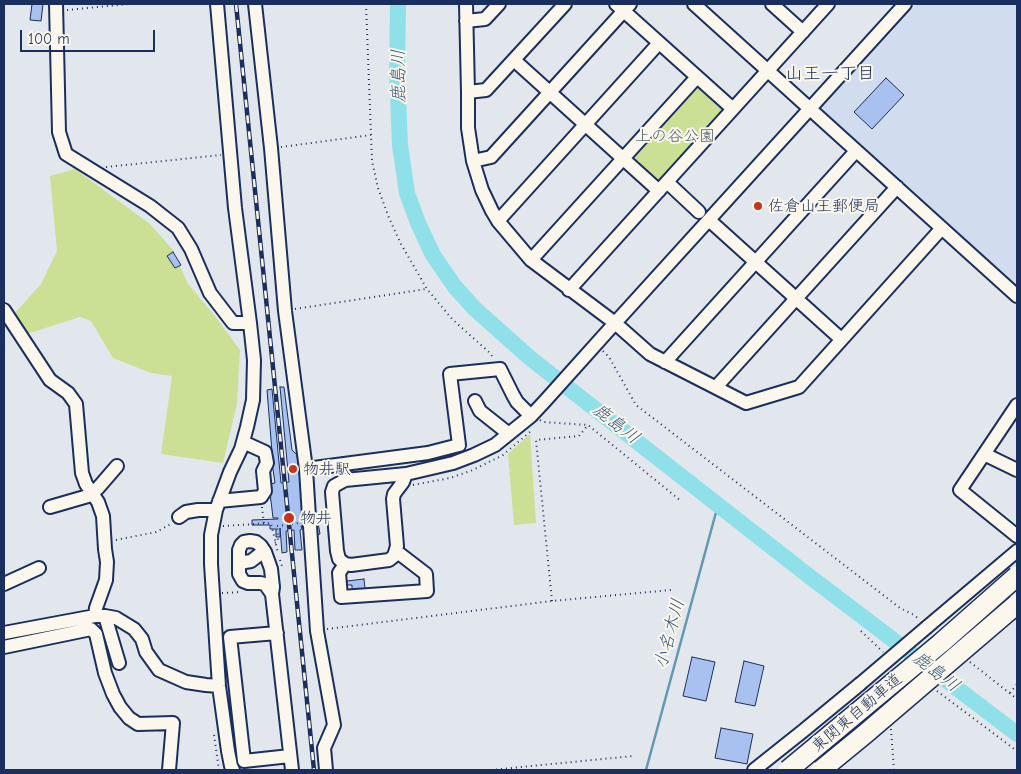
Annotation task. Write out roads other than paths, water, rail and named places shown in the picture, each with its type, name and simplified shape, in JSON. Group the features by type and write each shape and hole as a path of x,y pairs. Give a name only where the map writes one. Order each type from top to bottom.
{"highway":[{"name":"東関東自動車道","path":"788,770 941,643 1017,576"},
{"name":"東関東自動車道","path":"821,770 1017,604"}],"street":[{"path":"217,4 235,208 254,360 253,400 243,442 217,506 211,535 211,564 220,686 232,770"},
{"path":"255,4 272,148 285,311 306,469 317,630 334,725 324,748 326,770"},
{"path":"466,4 468,128 473,161 482,190 498,221 530,260 615,323 650,354 746,403 799,386 942,228"},
{"path":"466,21 485,19 499,4"},
{"path":"468,92 486,90 565,4"},
{"path":"694,4 1017,296"},
{"path":"772,4 803,32"},
{"path":"569,290 828,4"},
{"path":"406,474 393,499 396,546 394,556 389,560 351,565 345,564 339,559 337,551 332,492 334,486 345,480 406,474 453,463 495,445 509,434 533,421 545,402 615,323 704,216 810,109 905,4"},
{"path":"473,161 491,157 550,93 623,6 659,43 733,110"},
{"path":"56,7 59,132 66,154 150,206 178,228 191,249 210,293 233,323 250,323"},
{"path":"498,221 659,43"},
{"path":"514,60 623,158 704,216 841,339"},
{"path":"530,260 696,77"},
{"path":"665,362 856,151"},
{"path":"716,388 897,188"},
{"path":"4,310 50,380 68,393 76,404 82,473 86,484 98,502 103,516 107,562 106,580 96,608 119,662"},
{"path":"306,469 428,453 459,445 450,374 500,369 513,395 533,421"},
{"path":"475,401 480,411 509,434"},
{"path":"1017,405 960,490 1017,536"},
{"path":"179,517 186,512 260,497 265,491 263,471 267,462 265,452 243,442"},
{"path":"984,454 1017,470"},
{"path":"50,506 88,496 117,466"},
{"path":"104,530 109,538 114,540"},
{"path":"272,594 265,584 248,583 243,581 239,574 239,550 244,542 256,542 261,546 271,569 272,594 292,770"},
{"path":"345,564 339,573 342,598 427,591 426,574 396,551"},
{"path":"754,770 860,684 1017,551"},
{"path":"239,562 266,557"},
{"path":"260,583 263,578 266,557"},
{"path":"4,584 39,568"},
{"path":"4,633 100,616 116,618 134,629 142,639 146,652 159,670 186,682 220,686"},
{"path":"4,647 91,629 96,634 105,673 113,694 129,718 138,724 173,723 169,770"},
{"path":"277,633 230,637 244,761 290,756"}],"waterway":[{"name":"鹿島川","path":"398,4 397,71 400,145 407,193 433,255 455,287 475,309 530,358 805,573 1017,734"},
{"name":"小名木川","path":"646,770 718,505"}],"railway":[{"path":"236,4 314,770"}],"place":[{"name":"佐倉山王郵便局","path":"758,206"},
{"name":"物井駅","path":"293,469"},
{"name":"物井","path":"289,518"}],"district":[{"name":"山王一丁目","path":"830,74"}],"park label":[{"name":"上の谷公園","path":"675,136"}]}
